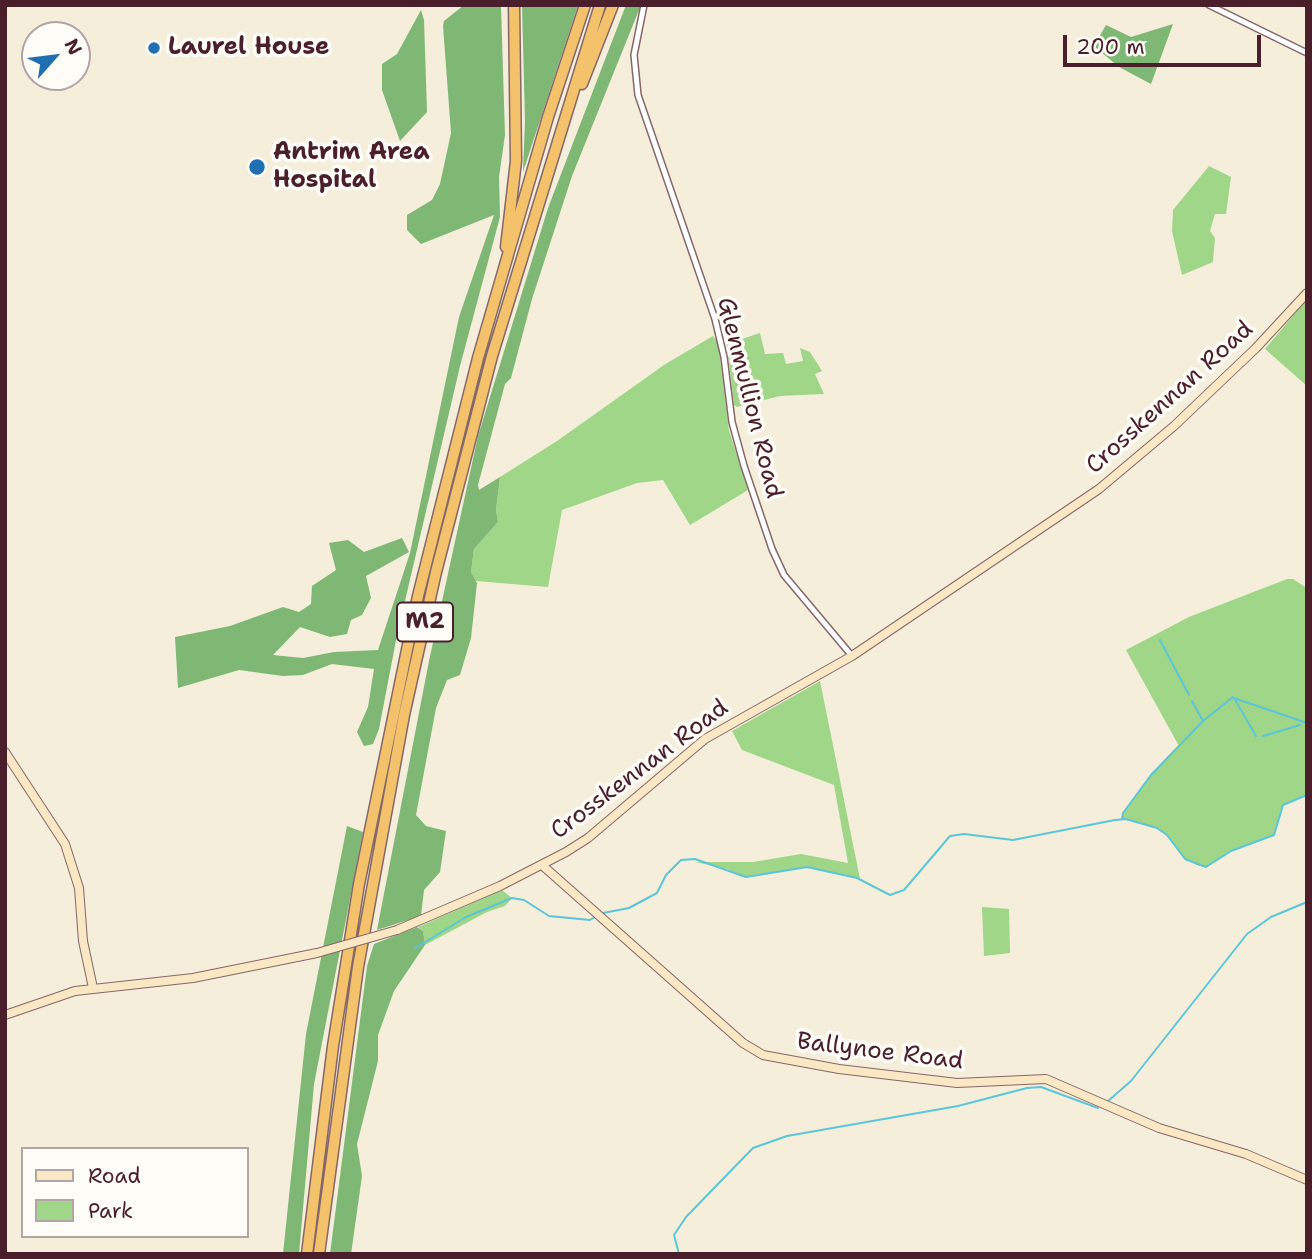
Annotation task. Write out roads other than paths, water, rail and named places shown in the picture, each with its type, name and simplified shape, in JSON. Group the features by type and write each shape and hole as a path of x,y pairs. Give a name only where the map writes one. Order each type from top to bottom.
{"highway":[{"path":"503,274 516,161 514,5"},
{"name":"M2","path":"307,1254 335,1033 383,755 439,507 503,274 585,5"},
{"name":"M2","path":"319,1254 356,979 404,715 462,466 551,157 600,5"},
{"path":"551,157 613,5"}],"street":[{"name":"Glenmullion Road","path":"644,5 634,55 638,95 719,334 732,422 744,467 772,549 784,575 852,656"},
{"path":"1209,5 1307,53"},
{"name":"Crosskennan Road","path":"5,1014 51,997 93,988 193,978 317,953 426,920 542,865 588,838 705,740 852,656 1118,475 1256,348 1307,293"},
{"path":"5,752 57,828 68,852 79,888 83,941 93,988"},
{"name":"Ballynoe Road","path":"542,865 743,1043 763,1055 839,1069 957,1083 1046,1079 1159,1128 1246,1154 1307,1180"}],"waterway":[{"path":"1160,640 1189,695"},
{"path":"1122,819 1123,813 1151,775 1203,721 1233,697"},
{"path":"1234,698 1307,723"},
{"path":"1234,698 1256,736"},
{"path":"1192,701 1203,721"},
{"path":"1263,736 1300,725"},
{"path":"603,913 629,908 657,893 666,875 681,860 695,859 746,877 807,867 857,878 890,895 904,890 950,836 964,834 1013,840 1126,819 1157,828 1167,835 1185,859 1206,867 1231,851 1274,835 1283,805 1307,795"},
{"path":"414,949 466,917 512,898 524,900 549,916 590,920 595,917"},
{"path":"1108,1101 1131,1081 1247,934 1271,917 1307,902"},
{"path":"679,1254 674,1235 686,1217 753,1148 787,1136 958,1106 1027,1088 1041,1087 1098,1108"}],"place":[{"name":"Laurel House","path":"154,48"},
{"name":"Antrim Area Hospital","path":"257,167"}]}
